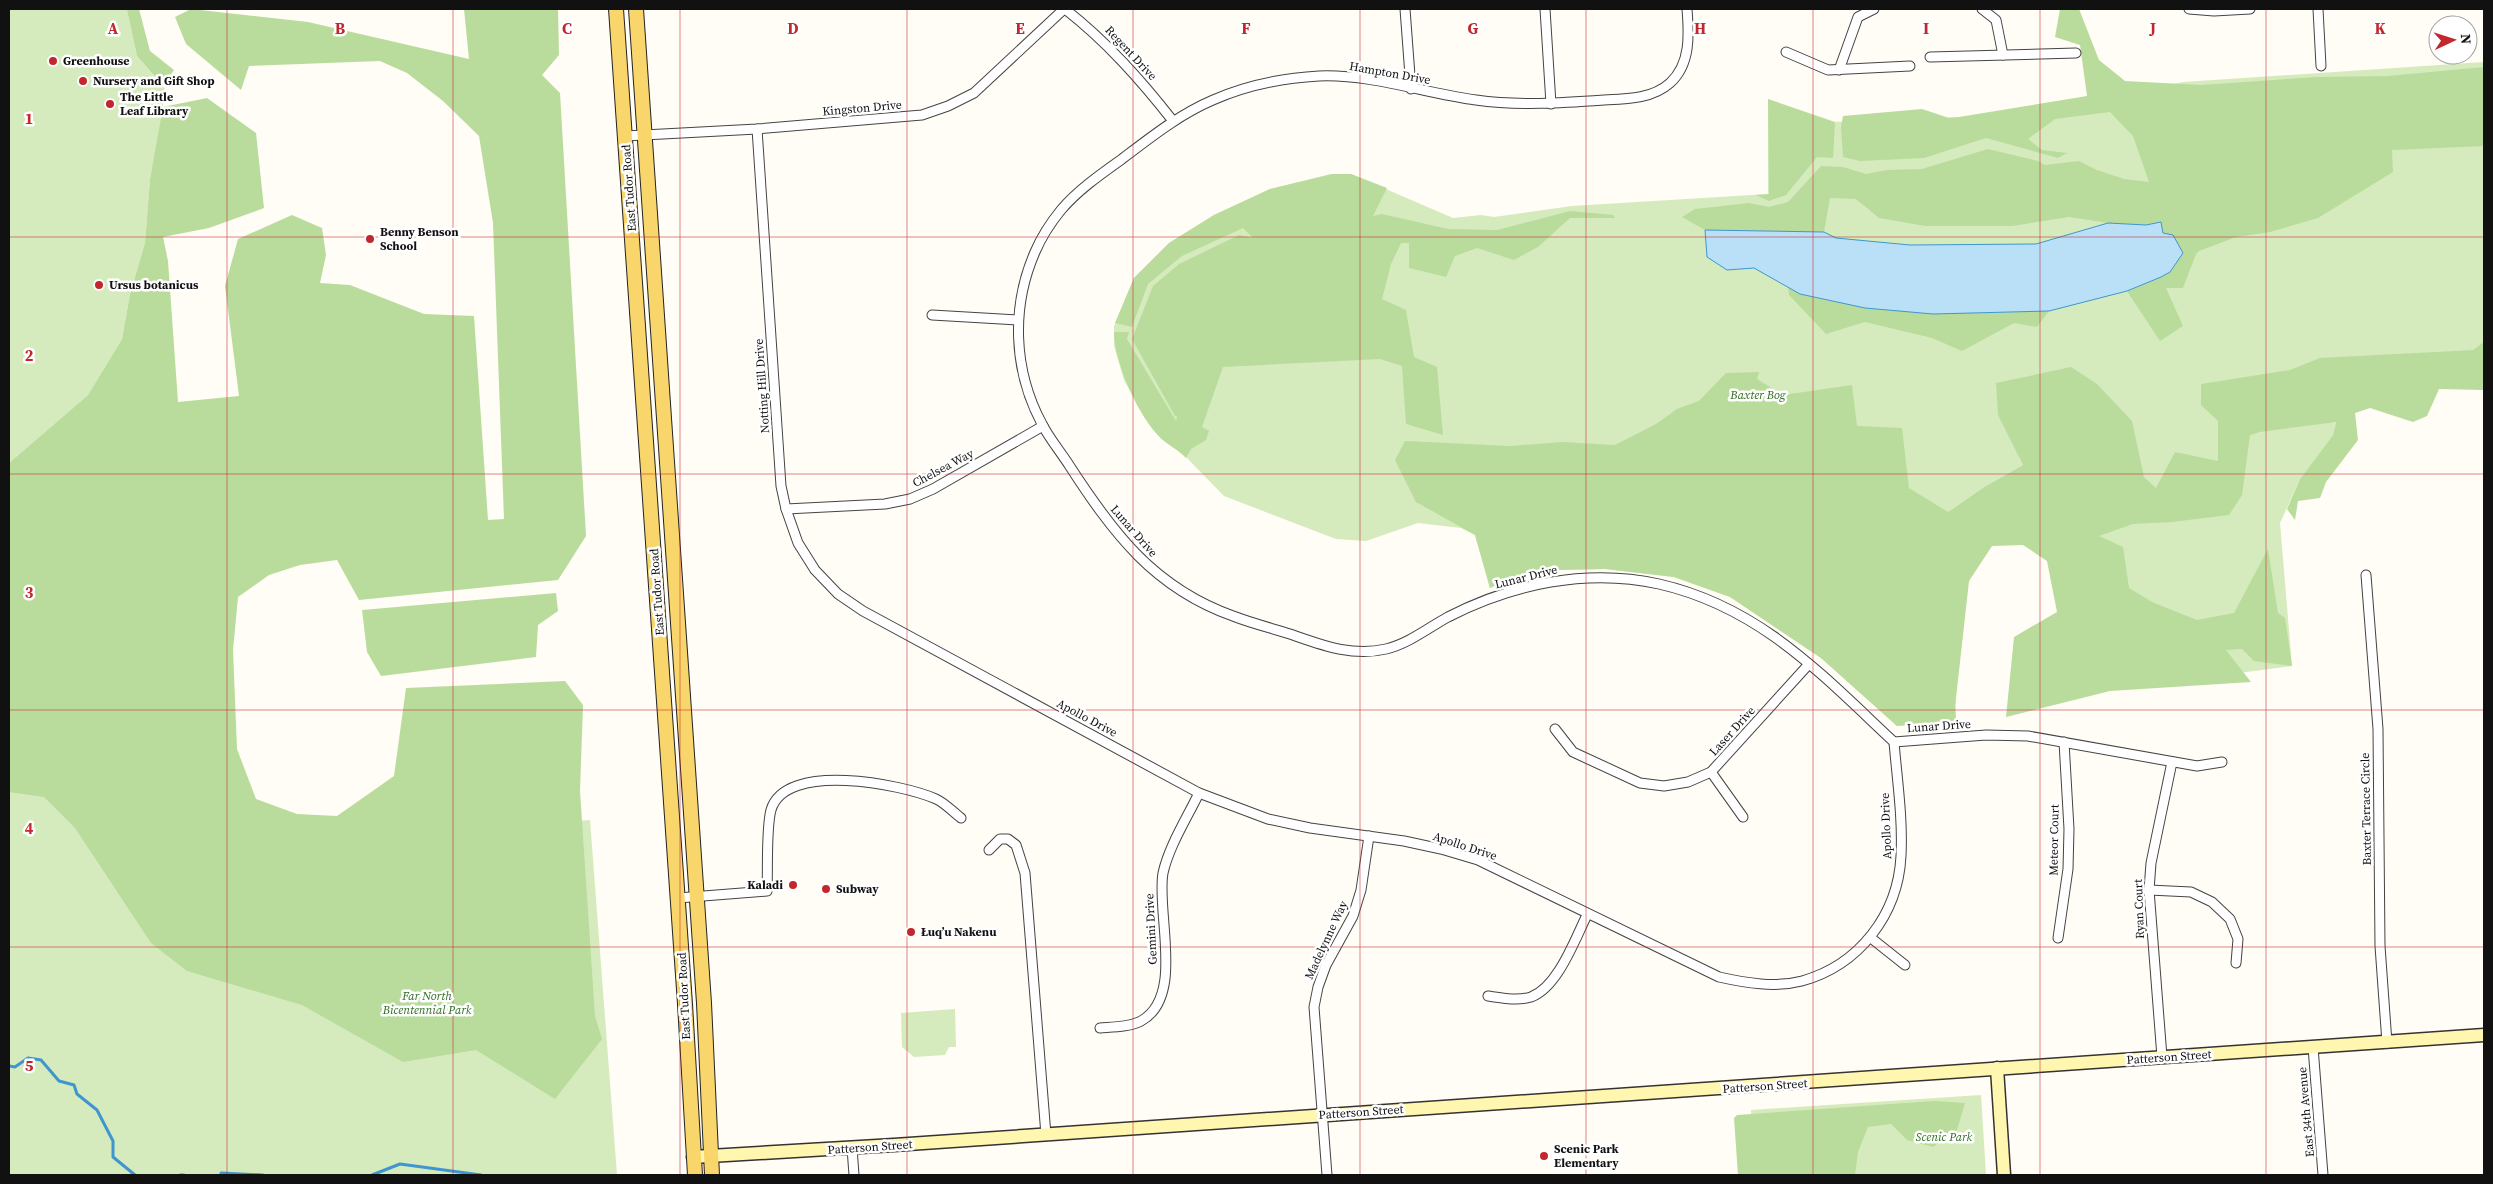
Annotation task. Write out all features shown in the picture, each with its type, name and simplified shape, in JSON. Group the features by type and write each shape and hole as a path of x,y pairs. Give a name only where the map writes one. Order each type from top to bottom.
{"main road":[{"name":"East Tudor Road","path":"616,9 678,898 695,1175"},
{"name":"East Tudor Road","path":"636,9 704,1003 712,1175"}],"street":[{"name":"Kingston Drive","path":"626,136 757,129 922,115 948,106 974,93 1065,9"},
{"name":"Regent Drive","path":"1065,9 1098,36 1138,76 1173,121"},
{"path":"1405,9 1411,89"},
{"path":"1545,9 1551,104"},
{"name":"Hampton Drive","path":"1018,320 1022,290 1036,249 1061,210 1090,182 1173,121 1212,100 1252,86 1290,78 1324,76 1360,78 1480,101 1551,104 1638,98 1655,93 1668,85 1678,74 1686,55 1689,38 1687,9"},
{"path":"1839,70 1858,17 1874,9"},
{"path":"1982,9 1996,20 2003,55"},
{"path":"2189,9 2214,11 2250,9"},
{"path":"2318,9 2321,66"},
{"path":"1786,52 1828,70 1910,66"},
{"path":"1930,57 2076,53"},
{"name":"Notting Hill Drive","path":"757,129 781,486 786,509 798,543 815,570 838,594 863,611"},
{"path":"932,315 1018,320"},
{"name":"Lunar Drive","path":"1018,320 1020,357 1026,389 1043,426 1111,527 1155,573 1200,602 1230,616 1339,650 1363,652 1391,648 1477,603 1529,586 1579,578 1619,578 1659,584 1699,596 1737,612 1774,635 1809,664 1894,742 1986,735 2028,736 2197,766 2222,762"},
{"name":"Chelsea Way","path":"786,509 885,504 910,499 933,489 1043,426"},
{"name":"Baxter Terrace Circle","path":"2366,575 2378,729 2380,946 2387,1043"},
{"name":"Apollo Drive","path":"863,611 1199,793 1268,819 1310,828 1441,849 1478,860 1719,977 1745,983 1777,984 1802,981 1850,958 1871,938 1886,912 1898,881 1901,856 1894,742"},
{"name":"Laser Drive","path":"1555,728 1572,752 1640,784 1664,786 1688,782 1711,772 1809,664"},
{"name":"Meteor Court","path":"2058,938 2068,869 2069,829 2064,742"},
{"name":"Ryan Court","path":"2162,1057 2149,890 2151,863 2172,762"},
{"path":"1711,772 1744,817"},
{"path":"678,898 767,890 771,809 786,789 819,781 872,782 937,800 961,818"},
{"name":"Gemini Drive","path":"1100,1028 1140,1022 1152,1014 1164,988 1167,962 1161,890 1164,872 1199,793"},
{"name":"Madelynne Way","path":"1327,1175 1314,1007 1318,987 1333,950 1353,916 1361,890 1369,836"},
{"path":"989,850 1000,839 1008,839 1016,845 1025,872 1046,1134"},
{"path":"2149,890 2191,892 2212,902 2230,920 2238,939 2236,963"},
{"path":"1488,996 1514,999 1530,997 1543,990 1558,973 1588,915"},
{"path":"1871,938 1905,965"},
{"name":"Patterson Street","path":"694,1157 1748,1087 2484,1035"},
{"name":"East 34th Avenue","path":"2313,1047 2323,1175"},
{"path":"1997,1068 2004,1175"},
{"path":"852,1148 854,1175"}],"green space":[{"path":"9,9 127,10 137,56 165,89 161,124 150,179 145,243 130,294 122,339 88,395 9,463"},
{"path":"139,9 150,51 174,70 163,86 137,56 127,10"},
{"path":"191,9 308,22 469,59 464,9 558,9 559,55 542,75 560,93 586,536 558,580 359,600 337,560 300,565 269,575 238,597 233,650 237,749 256,799 297,814 337,816 394,776 406,688 565,681 583,705 580,791 595,1016 602,1039 555,1099 476,1050 403,1062 302,1005 187,971 151,943 75,828 44,797 9,792 9,463 88,395 122,339 130,294 145,243 150,179 163,107 207,98 256,133 264,208 209,228 163,237 168,261 178,402 239,396 225,286 238,239 292,215 322,228 326,255 320,283 350,285 424,314 474,316 488,520 504,519 493,223 479,136 443,101 407,73 380,61 249,66 241,90 186,44 175,17"},
{"path":"2060,9 2079,9 2099,60 2125,81 2201,85 2316,77 2388,76 2484,67 2484,146 2392,150 2393,172 2318,218 2270,232 2236,237 2199,251 2196,254 2183,288 2166,288 2183,326 2160,341 2127,291 2160,277 2163,233 2160,222 2146,225 2108,223 2069,217 2012,226 1925,226 1879,218 1856,199 1830,198 1824,232 1705,230 1682,217 1695,209 1749,203 1769,207 1788,202 1821,166 1843,167 1866,174 1887,170 1922,169 1988,149 2038,161 2045,165 2079,161 2097,170 2124,179 2149,182 2133,136 2110,112 2055,119 2028,139 2042,150 2067,153 2058,158 1986,138 1924,158 1860,161 1843,157 1841,127 1843,116 1922,109 1949,118 2087,96 2080,45 2055,37"},
{"name":"Baxter Bog","path":"2478,62 2484,62 2484,387 2420,390 2273,430 2336,421 2333,435 2300,479 2280,523 2292,666 2224,675 2078,683 2046,460 2019,457 2023,465 1984,487 1952,509 1956,721 1897,726 1821,658 1730,597 1674,577 1605,569 1559,570 1508,579 1490,588 1475,535 1461,528 1418,523 1366,541 1336,539 1224,496 1181,452 1161,439 1146,419 1124,380 1114,346 1114,326 1134,278 1169,243 1214,215 1270,189 1332,174 1351,174 1453,218 1481,215 1494,217 1572,206 1768,194 1768,99 1831,122 1959,117 2087,105 2110,96 2183,82 2439,65 2478,65"},
{"path":"1768,99 1835,122 1833,158 1817,157 1786,195 1769,201 1756,195 1769,194"},
{"path":"1332,174 1351,174 1387,188 1373,216 1382,214 1448,229 1497,230 1570,211 1613,215 1615,218 1570,218 1538,247 1514,260 1477,248 1455,256 1446,277 1409,268 1409,243 1401,243 1391,264 1382,299 1406,310 1414,357 1437,367 1443,435 1406,424 1402,366 1380,359 1223,367 1202,427 1209,431 1206,440 1191,449 1186,458 1153,430 1137,404 1129,389 1118,359 1114,332 1129,332 1127,339 1176,421 1177,416 1175,416 1132,339 1153,286 1179,264 1239,235 1253,238 1243,228 1182,256 1148,284 1132,327 1115,323 1134,278 1169,243 1214,215 1270,189"},
{"path":"1788,287 1817,297 1888,310 1942,313 2049,311 2037,327 2014,323 1962,351 1932,338 1865,322 1826,334 1789,295"},
{"path":"2484,342 2484,390 2439,389 2427,416 2413,422 2370,408 2355,413 2358,440 2326,482 2320,498 2298,501 2295,520 2287,509 2300,479 2333,435 2336,422 2250,435 2242,495 2229,515 2172,522 2133,524 2099,536 2123,547 2129,588 2152,602 2197,620 2234,613 2268,549 2278,613 2285,618 2292,666 2254,661 2242,649 2226,650 2251,682 2110,691 2006,717 2014,637 2057,612 2047,561 2023,545 1992,546 1969,581 1955,707 1956,721 1897,726 1821,658 1730,597 1674,577 1605,569 1559,570 1508,579 1490,588 1475,535 1416,502 1395,460 1405,441 1510,446 1563,442 1615,445 1656,424 1677,409 1699,401 1726,373 1759,372 1757,379 1783,395 1852,385 1857,426 1902,428 1909,488 1948,512 1984,487 2023,465 1998,415 1996,383 2071,367 2097,384 2132,421 2144,477 2156,488 2175,452 2218,461 2218,421 2201,405 2201,384 2290,370 2320,358 2473,350"},
{"name":"Far North Bicentennial Park","path":"9,589 231,842 590,820 617,1175 9,1175"},
{"path":"556,593 558,611 538,625 536,657 381,676 367,652 362,610"},
{"path":"955,1009 956,1047 949,1047 945,1055 914,1057 902,1047 901,1013"},
{"name":"Scenic Park","path":"1981,1095 1986,1175 1755,1175 1751,1110"},
{"name":"Scenic Park","path":"1934,1101 1965,1103 1957,1130 1933,1147 1907,1140 1891,1124 1868,1127 1858,1152 1855,1175 1738,1175 1734,1118 1737,1115"}],"water":[{"path":"2161,222 2163,233 2173,235 2183,253 2170,272 2127,291 2049,311 1933,314 1865,308 1800,294 1754,268 1727,270 1707,257 1705,230 1824,232 1836,238 1910,245 2036,244 2108,223 2146,225"}],"waterway":[{"path":"9,1066 15,1067 28,1058 41,1060 59,1081 74,1085 77,1094 97,1110 113,1141 113,1157 135,1175"},
{"path":"372,1175 400,1164 481,1175"},
{"path":"221,1175 221,1173 263,1175"}],"place":[{"name":"Greenhouse","path":"53,61"},
{"name":"Nursery and Gift Shop","path":"83,81"},
{"name":"The Little Leaf Library","path":"110,104"},
{"name":"Benny Benson School","path":"370,239"},
{"name":"Ursus botanicus","path":"99,285"},
{"name":"Kaladi","path":"793,885"},
{"name":"Subway","path":"826,889"},
{"name":"Łuq’u Nakenu","path":"911,932"},
{"name":"Scenic Park Elementary","path":"1544,1156"}]}
